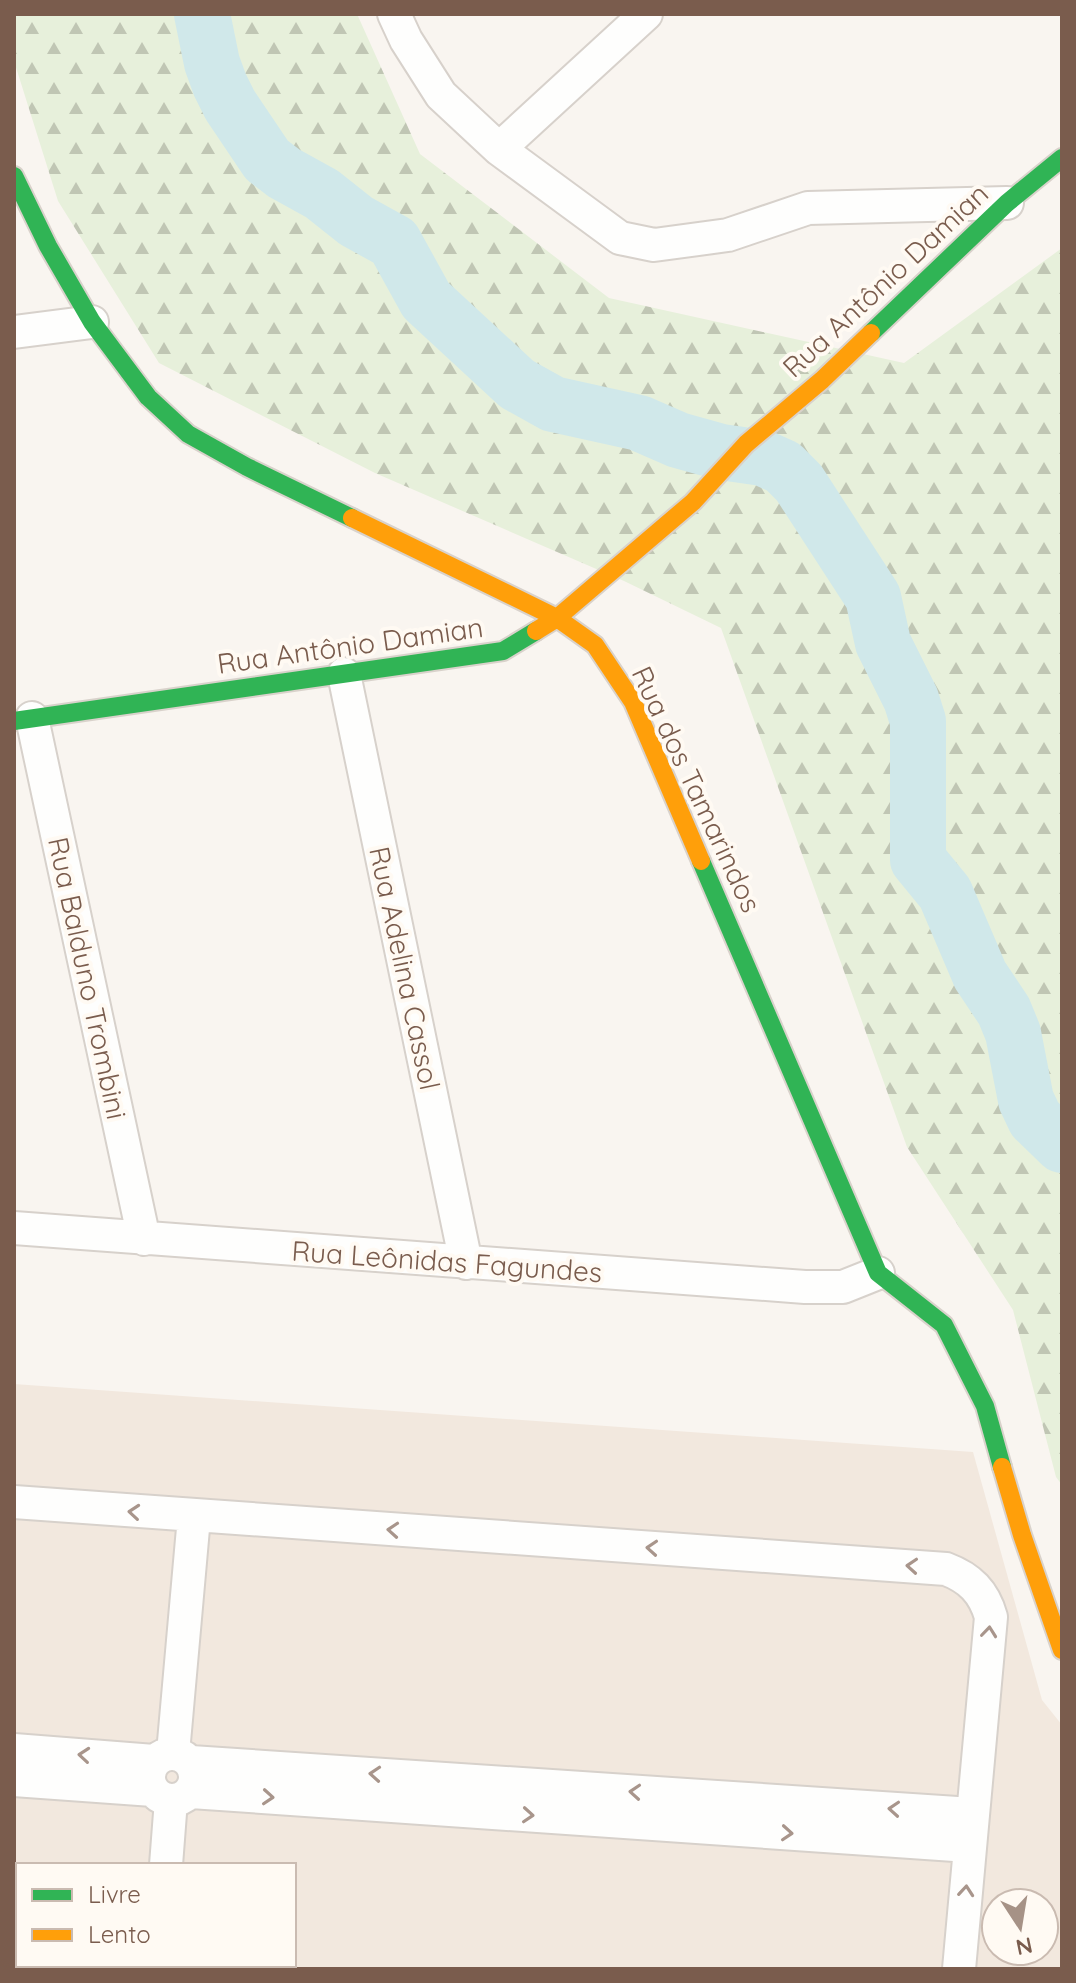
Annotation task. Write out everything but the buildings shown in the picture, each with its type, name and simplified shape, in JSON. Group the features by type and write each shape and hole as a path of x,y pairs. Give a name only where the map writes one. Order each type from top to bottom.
{"street":[{"path":"394,14 406,40 441,95 499,149 620,238 654,245 728,235 808,208 1007,203"},
{"path":"499,149 646,14"},
{"name":"Rua Antônio Damian","path":"23,719 503,651 557,618 693,502 746,444 822,380 1007,203 1062,158"},
{"name":"Rua dos Tamarindos","path":"14,176 48,246 92,322 148,397 188,434 247,467 557,618 595,645 633,702 878,1273 944,1325 985,1406 1022,1535 1062,1650"},
{"path":"14,332 92,322"},
{"name":"Rua Adelina Cassol","path":"344,674 466,1263"},
{"name":"Rua Balduno Trombini","path":"23,719 144,1239"},
{"name":"Rua Leônidas Fagundes","path":"14,1228 805,1287 843,1287 878,1273"},
{"path":"14,1502 930,1567 960,1574 981,1593 991,1617 959,1969"},
{"path":"166,1863 194,1517"},
{"path":"14,1750 172,1777"},
{"path":"14,1780 172,1777 970,1830"}],"shaded area":[{"path":"14,1384 973,1452 1042,1700 1062,1725 1062,1969 14,1969"}],"green space":[{"path":"14,14 357,14 420,154 609,298 904,363 1062,248 1062,1485 1056,1477 1013,1310 907,1147 721,628 624,581 375,473 159,363 58,201 14,61"}],"waterway":[{"path":"202,14 220,85 267,160 322,194 356,221 394,242 426,300 517,384 553,404 639,423 678,440 721,452 763,458 783,467 799,483 873,597 883,643 911,699 918,721 918,860 945,893 980,975 1004,1011 1013,1033 1026,1100 1035,1119 1062,1145"}],"traffic: fast":[{"path":"871,333 1007,203 1062,158"},
{"path":"14,176 48,246 92,322 148,397 188,434 247,467 352,518"},
{"path":"14,721 503,651 536,631"},
{"path":"701,861 878,1273 944,1325 985,1406 1002,1467"}],"traffic: slow":[{"path":"536,631 557,618 693,502 746,444 822,380 871,333"},
{"path":"352,518 557,618 595,645 633,702 701,861"},
{"path":"1002,1467 1062,1650"}]}
